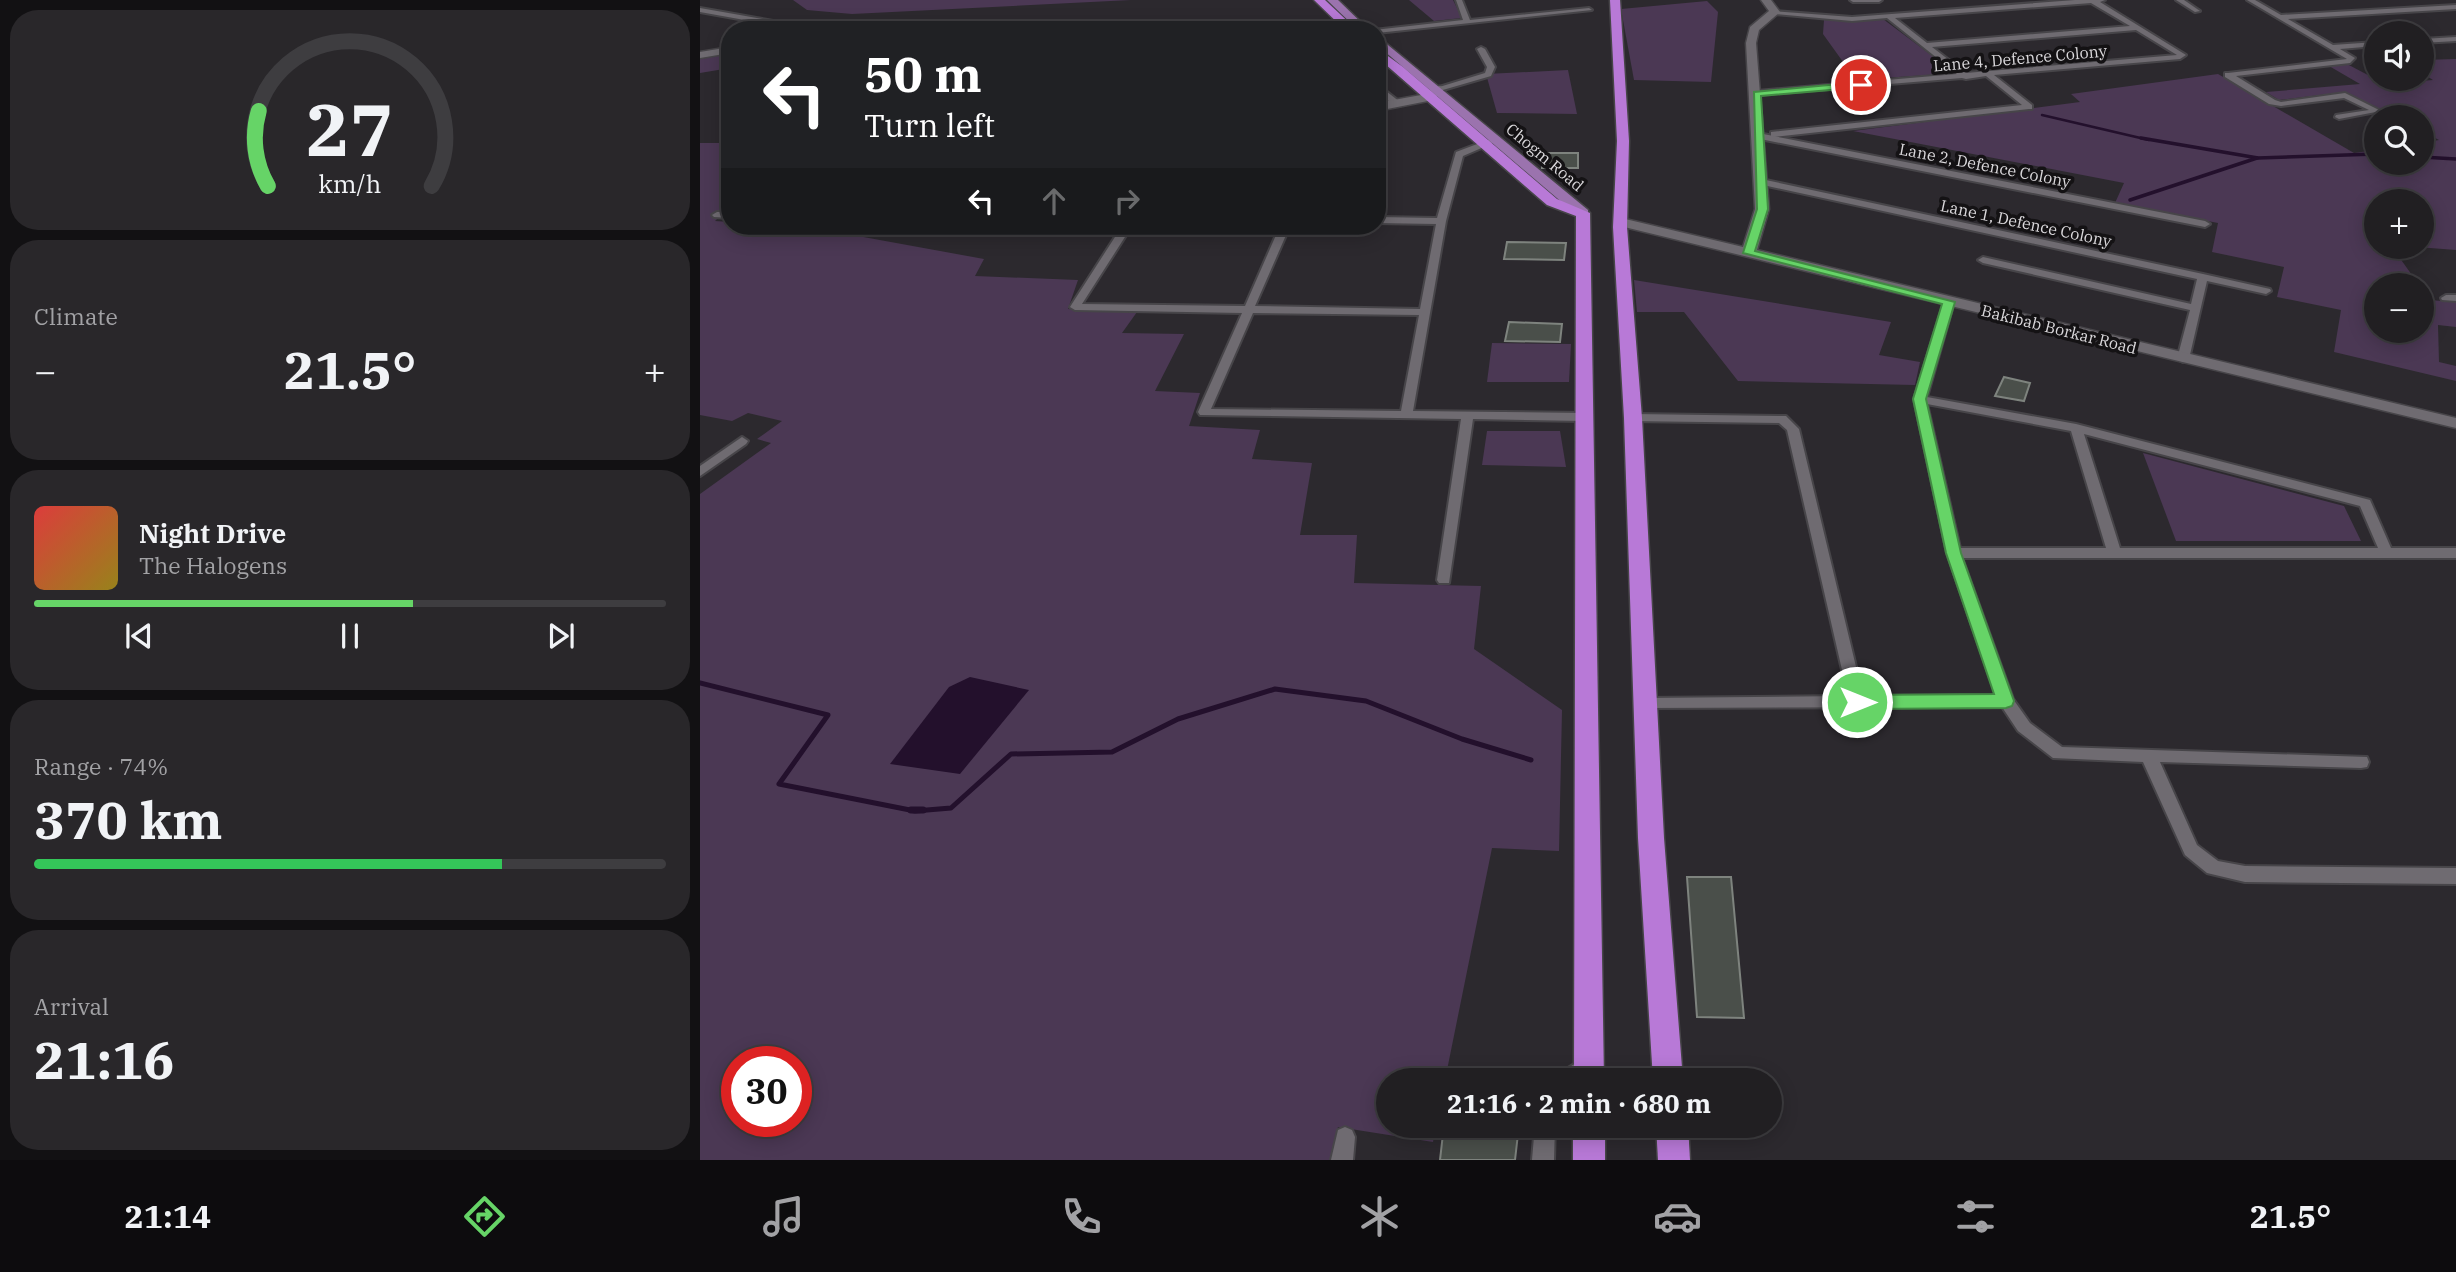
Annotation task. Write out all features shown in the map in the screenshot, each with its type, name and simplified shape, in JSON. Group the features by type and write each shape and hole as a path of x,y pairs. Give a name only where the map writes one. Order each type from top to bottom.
{"highway":[{"path":"1319,0 1342,21"},
{"path":"1615,0 1623,141 1621,222 1633,418 1645,704 1667,1068"},
{"name":"Chogm Road","path":"1386,57 1435,92 1483,144 1552,202 1565,209 1583,213"},
{"path":"1583,213 1589,1068"},
{"path":"1589,1138 1589,1160"},
{"path":"1673,1138 1674,1160"}],"main road":[{"path":"1332,0 1354,21"},
{"name":"Chogm Road","path":"1386,47 1435,92 1583,213"}],"street":[{"path":"1459,0 1467,21"},
{"path":"1766,0 1775,12"},
{"path":"1853,0 1880,0"},
{"path":"1749,253 1762,209 1757,93 1751,43 1754,29 1775,12 1839,19 2105,0"},
{"path":"2179,0 2197,11"},
{"path":"2250,0 2351,58 2350,61 2228,75 2272,102 2281,104 2345,95 2377,111 2339,117"},
{"name":"Lane 4, Defence Colony","path":"1757,93 2180,58 2182,55 2093,1"},
{"path":"2280,17 2456,7"},
{"path":"700,9 765,21"},
{"path":"1386,30 1589,9"},
{"path":"1889,17 1966,77"},
{"path":"1926,45 2137,28"},
{"path":"2434,40 2456,39"},
{"path":"2332,47 2364,45"},
{"path":"1386,106 1488,74 1491,67 1481,49"},
{"path":"700,55 721,52"},
{"path":"1758,136 2029,107 1989,75"},
{"path":"1386,94 1397,104"},
{"name":"Lane 2, Defence Colony","path":"1758,136 2205,224"},
{"path":"1406,415 1441,221 1459,153 1497,140"},
{"name":"Lane 1, Defence Colony","path":"1761,182 2266,291"},
{"path":"1386,220 1441,221"},
{"name":"Bakibab Borkar Road","path":"1621,222 2456,423"},
{"path":"1121,235 1075,307 1424,312"},
{"path":"1281,235 1204,412 1584,417"},
{"path":"1983,260 2195,308"},
{"path":"2183,359 2203,277"},
{"path":"1949,302 1920,399 1954,553 2006,701 2024,727 2059,752 2361,762"},
{"path":"1920,399 2076,428 2365,503 2386,552"},
{"path":"1444,580 1468,415"},
{"path":"1633,418 1782,419 1793,429 1857,702"},
{"path":"2076,428 2114,552"},
{"path":"700,471 742,441"},
{"path":"1954,553 2456,553"},
{"path":"1645,704 2006,701"},
{"path":"2149,757 2191,850 2213,868 2245,874 2456,876"},
{"path":"1342,1160 1345,1138"},
{"path":"1543,1160 1544,1138"}],"shaded area":[{"path":"793,0 1131,0 852,14 807,10"},
{"path":"1409,0 1453,0 1462,18 1434,21"},
{"path":"1707,1 1718,12 1711,82 1634,80 1621,9"},
{"path":"1883,19 1955,73 1856,80 1823,34 1824,20 1851,22"},
{"path":"721,55 721,70 700,73 700,59"},
{"path":"2456,59 2456,250 2434,248 2434,189 2364,189 2364,259 2401,259 2410,273 2364,273 2364,343 2434,343 2434,300 2456,302 2456,327 2438,325 2439,362 2456,366 2456,381 2334,352 2341,310 2277,297 2284,267 2212,252 2218,223 2115,203 2124,183 1853,131 2080,102 2071,94 2218,74 2354,153 2364,152 2364,175 2434,175 2434,141 2439,140 2434,137 2434,105 2371,105 2344,92 2279,100 2266,92 2360,84 2329,66 2347,64 2364,73 2364,91 2434,91 2434,60"},
{"path":"1568,70 1577,114 1497,113 1486,74"},
{"path":"700,143 721,143 721,215 715,221 721,221 721,235 852,235 984,259 975,276 1078,280 1068,309 1137,312 1122,333 1184,334 1155,391 1200,393 1189,426 1260,430 1252,459 1312,463 1300,535 1357,535 1354,583 1481,586 1474,649 1562,710 1559,851 1492,848 1447,1068 1376,1068 1376,1133 1338,1127 1331,1160 700,1160 700,494 771,443 757,439 782,421 748,413 732,421 700,415"},
{"path":"1634,280 1891,322 1879,355 1920,362 1915,385 1738,381 1684,312 1637,312"},
{"path":"1492,343 1571,344 1569,382 1487,382"},
{"path":"1487,431 1560,431 1566,467 1482,465"},
{"path":"2143,453 2344,506 2361,541 2176,541"},
{"path":"970,677 1029,690 960,774 890,764 949,687"},
{"path":"1408,1138 1434,1138 1433,1142"}],"building":[{"path":"1543,153 1578,153 1578,168 1542,168"},
{"path":"1507,242 1566,243 1564,260 1504,259"},
{"path":"1509,322 1562,324 1560,342 1505,341"},
{"path":"2004,377 2030,383 2024,401 1995,396"},
{"path":"1687,877 1731,877 1744,1018 1697,1017"},
{"path":"1443,1138 1518,1138 1515,1160 1440,1160"}],"waterway":[{"path":"2042,115 2149,140"},
{"path":"2141,138 2258,158 2364,154"},
{"path":"2130,200 2257,158"},
{"path":"2434,158 2456,159"},
{"path":"700,683 828,715 779,784 915,811 951,808 1011,754 1112,752 1178,719 1275,689 1366,701 1462,739 1531,760"},
{"path":"911,810 923,810"}],"route":[{"path":"1857,702 2006,701 1954,553 1920,399 1949,302 1749,253 1762,209 1757,93 1861,85"}]}
